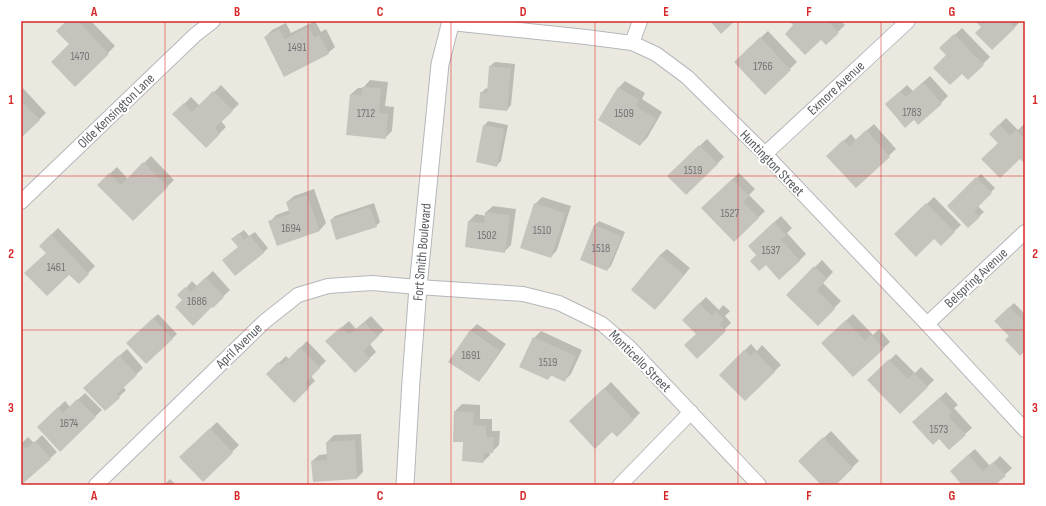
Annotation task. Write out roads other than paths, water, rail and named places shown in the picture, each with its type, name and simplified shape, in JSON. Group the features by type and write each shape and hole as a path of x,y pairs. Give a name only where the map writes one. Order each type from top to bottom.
{"street":[{"name":"Olde Kensington Lane","path":"21,202 195,35 213,21"},
{"path":"632,43 640,21"},
{"name":"Exmore Avenue","path":"765,154 908,21"},
{"name":"Huntington Street","path":"451,22 632,43 656,54 687,77 765,154 927,324 1025,430"},
{"name":"Fort Smith Boulevard","path":"405,485 418,288 440,64 451,22"},
{"name":"Belspring Avenue","path":"927,324 1025,232"},
{"name":"April Avenue","path":"96,485 264,322 298,295 328,286 372,283 418,288"},
{"name":"Monticello Street","path":"418,288 523,294 559,303 602,324 629,347 760,485"},
{"path":"620,485 691,412"}]}
